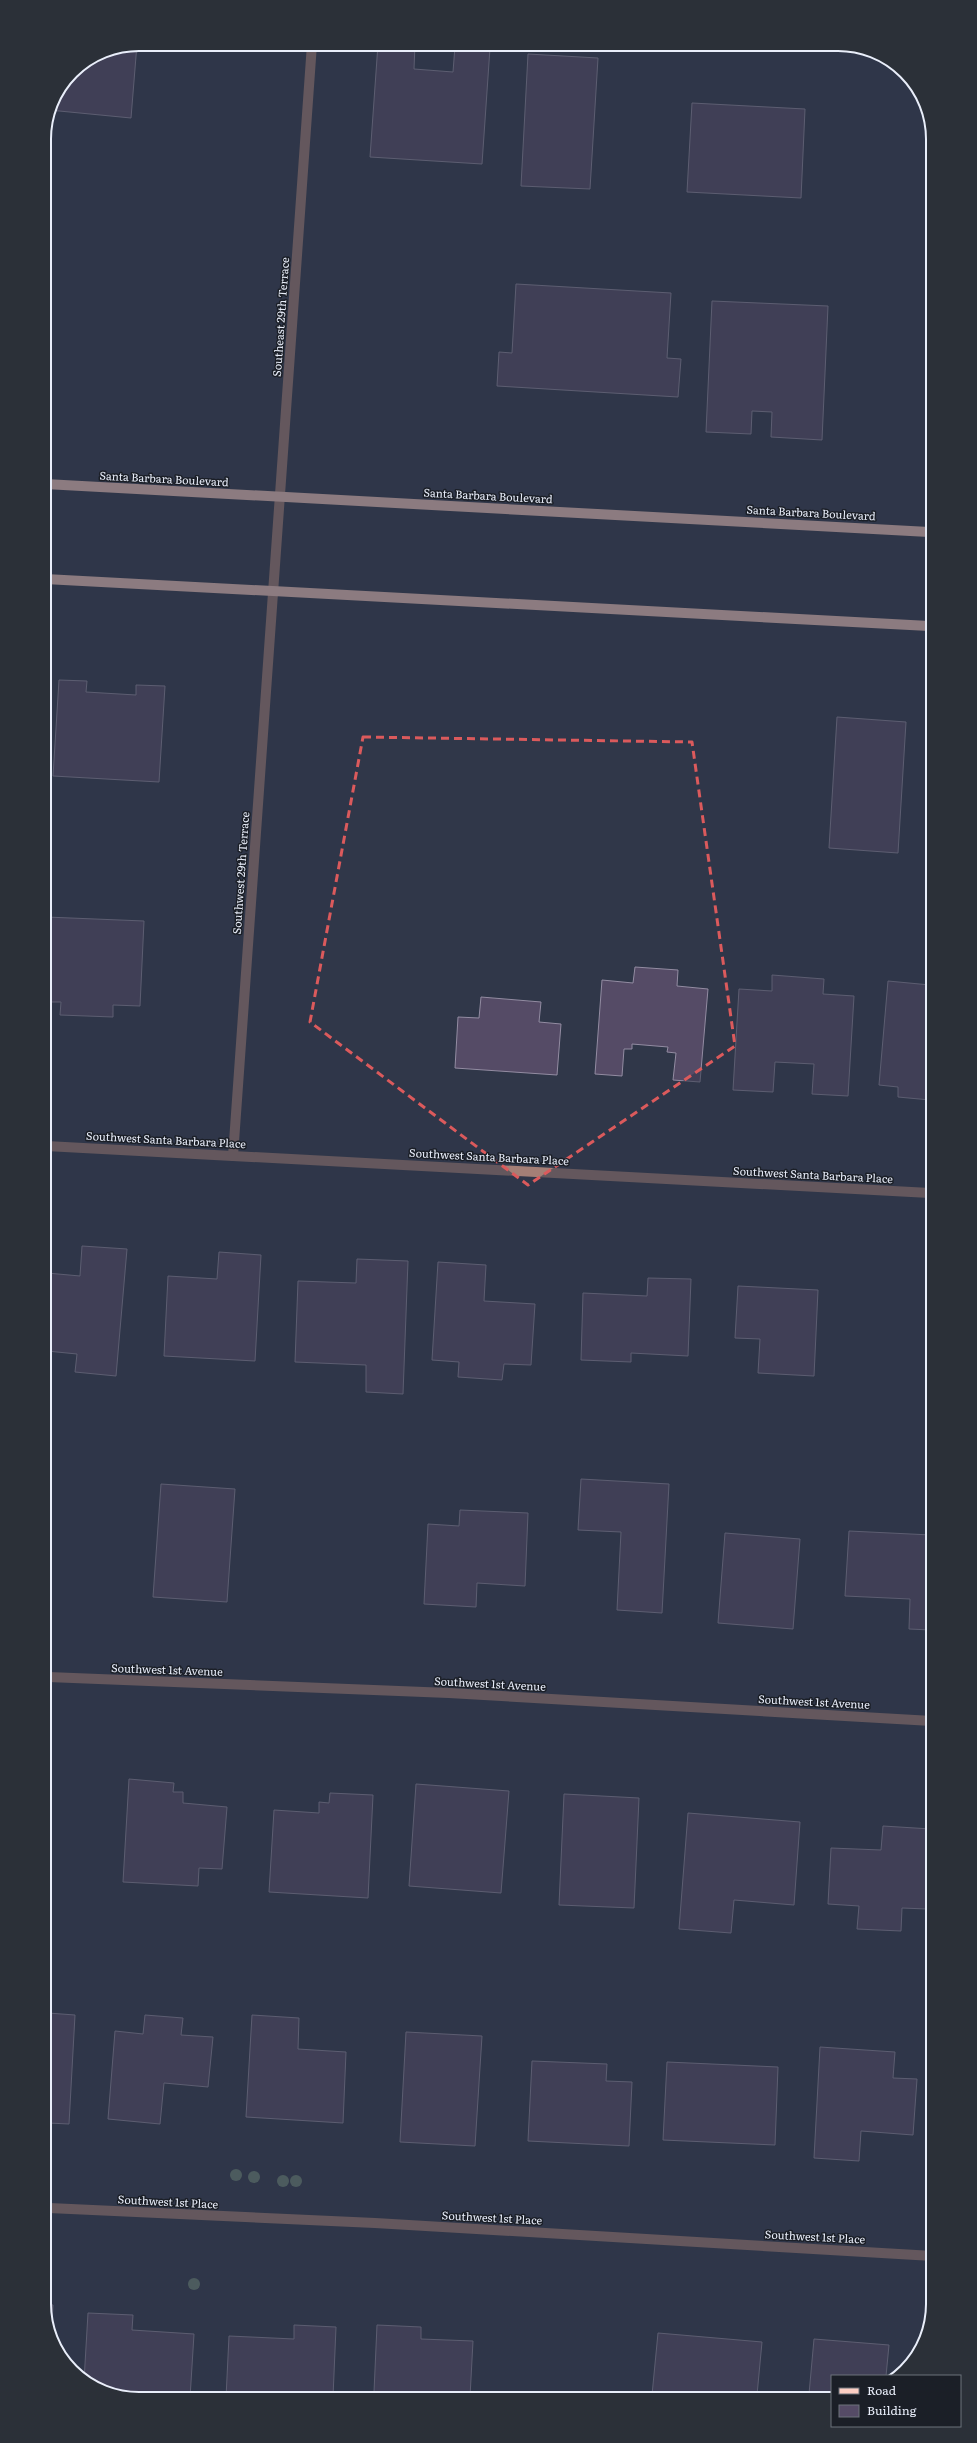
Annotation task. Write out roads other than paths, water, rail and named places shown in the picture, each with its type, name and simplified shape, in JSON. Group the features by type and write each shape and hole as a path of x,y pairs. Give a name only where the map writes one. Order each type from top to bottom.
{"main road":[{"name":"Santa Barbara Boulevard","path":"51,484 926,532"},
{"path":"51,579 926,626"}],"street":[{"name":"Southeast 29th Terrace","path":"273,591 312,51"},
{"name":"Southwest 29th Terrace","path":"233,1156 273,591"},
{"name":"Southwest Santa Barbara Place","path":"51,1146 926,1193"},
{"name":"Southwest 1st Avenue","path":"51,1677 449,1693 926,1721"},
{"name":"Southwest 1st Place","path":"51,2208 375,2223 926,2256"}]}
